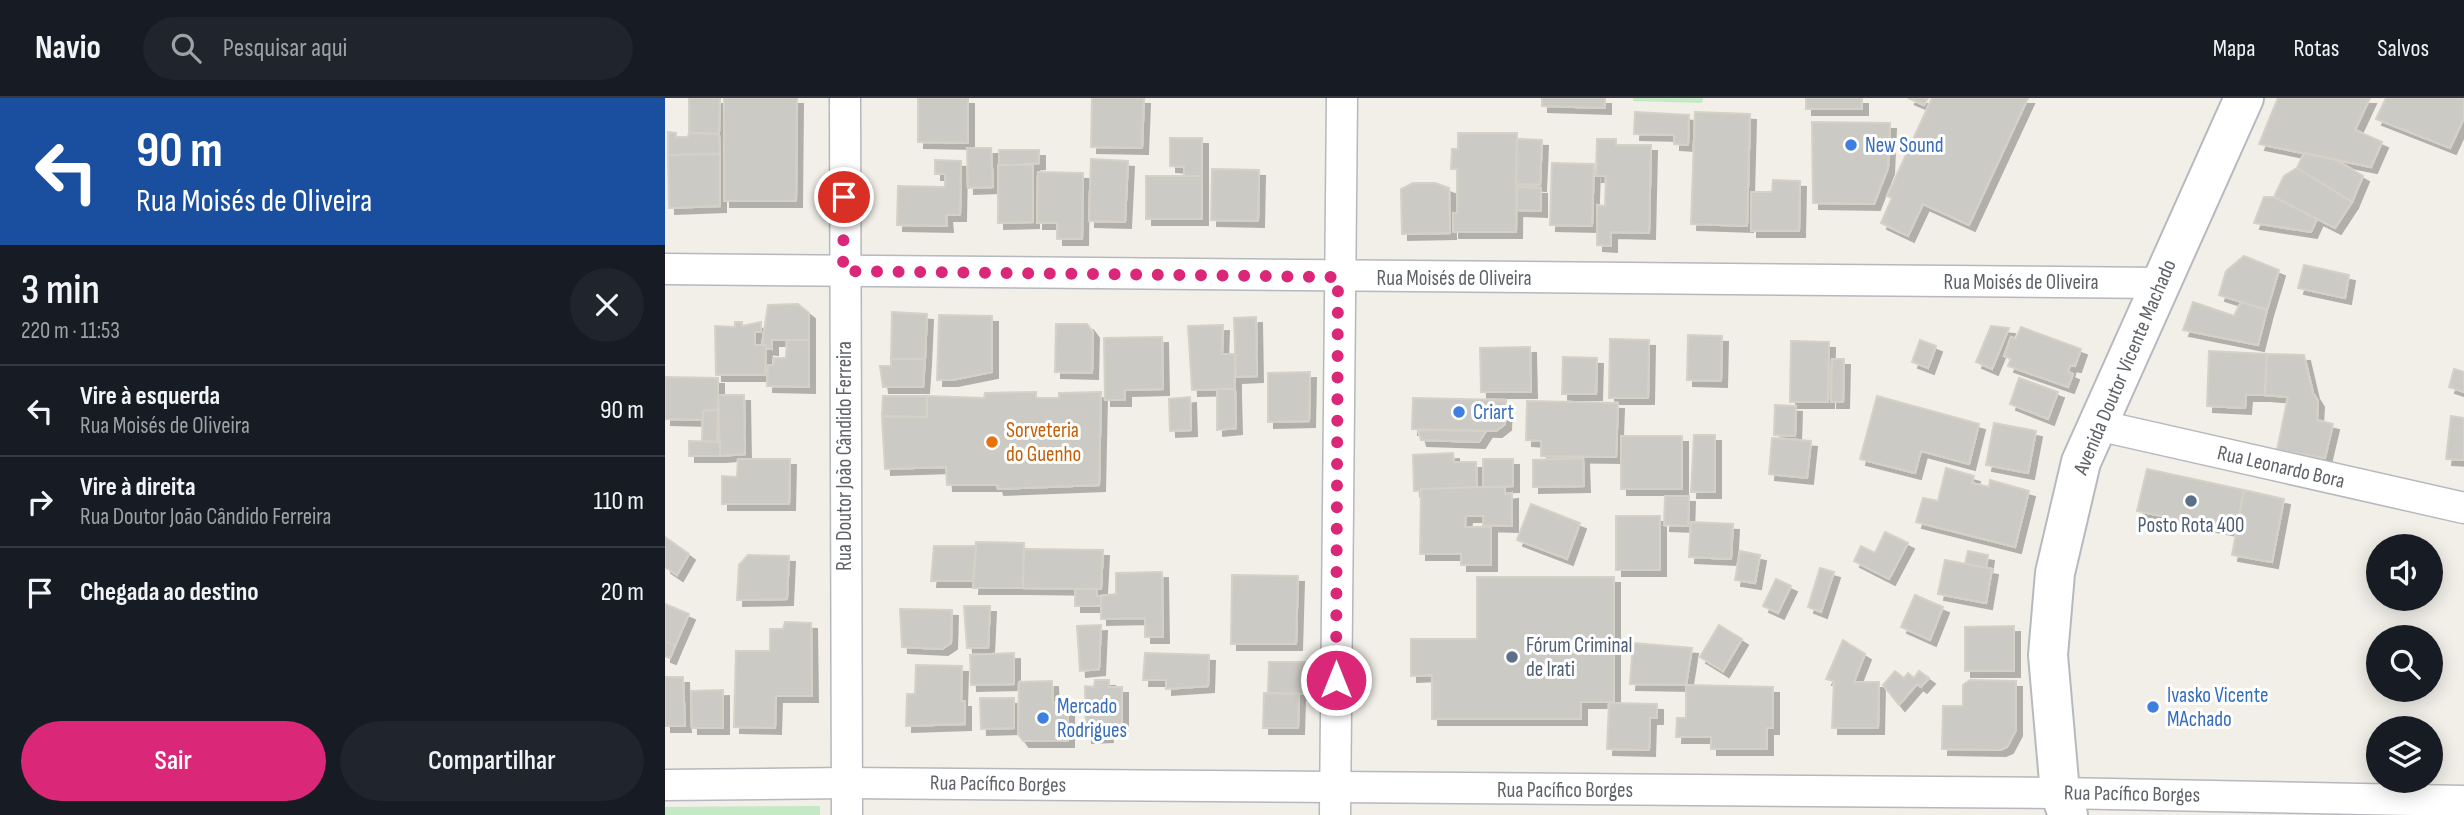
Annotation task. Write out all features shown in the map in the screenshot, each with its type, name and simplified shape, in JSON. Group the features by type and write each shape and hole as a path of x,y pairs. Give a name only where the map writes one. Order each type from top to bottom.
{"street":[{"name":"Rua Doutor João Cândido Ferreira","path":"845,98 843,271 847,815"},
{"path":"1336,801 1338,277 1342,98"},
{"name":"Avenida Doutor Vicente Machado","path":"2064,804 2048,655 2055,573 2081,462 2244,98"},
{"name":"Rua Moisés de Oliveira","path":"665,269 2160,283"},
{"name":"Rua Leonardo Bora","path":"2097,425 2464,509"},
{"name":"Rua Pacífico Borges","path":"665,785 847,783 1336,801 2064,804 2464,801"}],"green space":[{"path":"1633,98 1703,98 1702,103 1633,101"},
{"path":"820,806 820,815 665,815 665,807"}],"building":[{"path":"689,98 720,98 719,134 689,133"},
{"path":"724,98 797,98 796,201 724,201"},
{"path":"918,98 968,98 968,143 918,142"},
{"path":"1092,98 1144,98 1142,148 1091,147"},
{"path":"1542,98 1605,98 1605,108 1542,106"},
{"path":"1806,98 1862,98 1862,109 1806,109"},
{"path":"1908,98 1928,98 1924,105"},
{"path":"1932,98 2028,98 1969,225 1923,204 1908,236 1881,223 1892,198 1887,196"},
{"path":"2278,98 2370,98 2355,130 2382,142 2371,167 2259,144"},
{"path":"2386,98 2464,98 2464,118 2450,148 2376,119"},
{"path":"1635,112 1689,115 1688,145 1674,144 1674,135 1634,134"},
{"path":"1695,112 1750,114 1747,226 1691,224"},
{"name":"New Sound","path":"1812,122 1890,123 1888,168 1874,204 1813,203"},
{"path":"668,132 676,133 676,137 688,137 689,133 719,134 720,154 668,155"},
{"path":"1458,133 1517,133 1516,232 1453,232 1453,213 1457,213 1457,169 1451,169 1452,149 1458,149"},
{"path":"1170,138 1202,138 1202,176 1184,176 1184,167 1170,166"},
{"path":"1517,139 1542,140 1540,185 1516,184"},
{"path":"1597,139 1616,139 1616,145 1651,145 1649,233 1611,232 1611,246 1597,245 1597,205 1605,206 1606,176 1596,176"},
{"path":"967,148 991,148 993,187 968,188"},
{"path":"999,150 1039,150 1039,163 999,166"},
{"path":"2304,153 2336,160 2363,176 2352,202 2297,168"},
{"path":"720,154 720,206 669,208 668,155"},
{"path":"1091,159 1128,161 1125,222 1089,221"},
{"path":"935,160 961,161 960,215 946,215 947,226 897,225 898,186 945,187 945,174 935,174"},
{"path":"1552,163 1594,164 1592,226 1550,225"},
{"path":"998,165 1033,165 1033,222 998,223"},
{"path":"2297,168 2352,202 2335,228 2274,197 2284,176"},
{"path":"1212,169 1259,170 1258,221 1211,220"},
{"path":"1038,172 1083,173 1082,239 1057,239 1057,223 1037,223"},
{"path":"1146,176 1202,176 1202,219 1146,219"},
{"path":"1773,180 1800,181 1799,231 1751,231 1751,192 1772,192"},
{"path":"1413,183 1435,183 1449,188 1450,233 1402,234 1401,189"},
{"path":"1517,187 1541,188 1541,211 1517,210"},
{"path":"2264,197 2274,197 2317,219 2311,232 2254,223"},
{"path":"2244,256 2279,270 2267,310 2219,295 2226,271"},
{"path":"2304,265 2349,275 2345,298 2298,288"},
{"path":"2193,302 2234,316 2241,302 2267,310 2258,345 2183,330"},
{"path":"798,304 809,313 809,340 772,340 772,349 765,348 762,345 768,305"},
{"path":"892,312 927,314 925,359 891,359"},
{"path":"939,315 992,316 992,372 952,380 937,380"},
{"path":"1256,317 1257,376 1236,377 1234,318"},
{"path":"735,322 742,322 742,326 761,322 761,332 755,332 755,345 766,345 765,375 716,375 715,326 735,327"},
{"path":"1056,324 1087,324 1093,332 1092,373 1055,372"},
{"path":"1223,325 1222,354 1235,354 1235,389 1192,390 1188,326"},
{"path":"1991,326 2009,328 1992,369 1976,362"},
{"path":"2021,327 2081,349 2075,366 2070,365 2068,372 2073,374 2068,387 2008,366 2011,359 2004,356 2011,337 2016,339"},
{"path":"1688,335 1722,336 1721,381 1687,380"},
{"path":"1162,337 1163,389 1125,390 1125,400 1105,400 1104,338"},
{"path":"1610,339 1649,340 1648,398 1609,398"},
{"path":"787,340 809,340 809,387 767,386 768,365 773,365 774,358 786,358"},
{"path":"1920,340 1936,346 1928,368 1912,362"},
{"path":"1791,341 1829,342 1828,402 1790,402"},
{"path":"1530,347 1531,392 1481,392 1480,348"},
{"path":"2209,351 2267,354 2265,395 2246,395 2245,408 2207,406"},
{"path":"2267,354 2304,355 2313,393 2318,401 2317,420 2333,424 2325,458 2277,450 2288,397 2265,395"},
{"path":"1563,357 1597,358 1596,394 1562,394"},
{"path":"891,359 925,359 923,387 883,387 880,366 891,366"},
{"path":"1832,359 1844,359 1843,402 1831,402"},
{"path":"2454,369 2464,372 2464,392 2449,387"},
{"path":"1310,372 1309,421 1268,422 1268,373"},
{"path":"665,377 718,378 718,410 703,411 703,420 665,419"},
{"path":"2019,378 2058,392 2048,419 2010,404"},
{"path":"1217,389 1235,389 1236,428 1217,430"},
{"name":"Sorveteria do Guenho","path":"1036,392 1036,398 1059,398 1059,393 1101,392 1099,485 998,489 997,485 947,485 946,467 885,469 882,416 927,417 927,396 984,398 985,393"},
{"path":"718,395 744,395 745,454 720,456"},
{"path":"883,396 927,396 927,417 882,416"},
{"path":"1877,396 1979,424 1969,464 1921,451 1915,473 1860,459"},
{"path":"1190,397 1191,430 1170,431 1169,399"},
{"name":"Criart","path":"1413,398 1506,400 1505,424 1496,431 1412,429"},
{"path":"1527,401 1618,403 1616,457 1541,456 1541,441 1526,440"},
{"path":"1775,405 1796,406 1795,436 1774,435"},
{"path":"718,410 717,442 702,441 703,411"},
{"path":"2451,416 2464,418 2464,460 2446,459"},
{"path":"1994,423 2036,431 2028,473 1986,465"},
{"path":"1418,430 1486,431 1479,442 1421,440"},
{"path":"1694,435 1715,435 1715,492 1691,492"},
{"path":"1621,436 1682,436 1682,489 1621,489"},
{"path":"1772,438 1811,441 1807,478 1769,474"},
{"path":"689,441 720,442 720,456 689,456"},
{"path":"1453,453 1454,462 1476,462 1477,489 1414,491 1413,455"},
{"path":"1583,458 1584,486 1533,487 1533,460"},
{"path":"738,459 790,459 789,504 722,504 722,476 737,477"},
{"path":"1483,459 1513,459 1513,486 1483,487"},
{"path":"1946,468 1974,476 1972,483 1989,487 1990,480 2029,491 2015,547 1916,522 1923,498 1938,501"},
{"name":"Posto Rota 400","path":"2147,469 2244,490 2236,531 2137,511"},
{"path":"1505,487 1505,494 1512,493 1512,526 1483,525 1483,516 1466,516 1465,527 1491,527 1491,565 1461,565 1461,554 1420,554 1421,489"},
{"path":"2244,490 2284,499 2272,562 2232,555"},
{"path":"1665,496 1689,496 1688,526 1664,525"},
{"path":"1531,504 1580,523 1567,559 1517,540"},
{"path":"1616,516 1660,516 1660,570 1616,570"},
{"path":"1691,522 1733,524 1731,559 1689,557"},
{"path":"1885,532 1908,543 1889,579 1854,561 1861,546 1875,553"},
{"path":"665,537 689,554 677,575 665,567"},
{"path":"976,542 1024,543 1023,588 973,588"},
{"path":"934,546 976,546 973,581 931,581"},
{"path":"1024,549 1103,550 1101,589 1023,588"},
{"path":"1740,551 1760,555 1755,583 1735,580"},
{"path":"1968,551 1988,555 1986,568 1965,564"},
{"path":"748,555 789,556 787,599 737,600 739,565"},
{"path":"1945,560 1992,569 1986,603 1938,594"},
{"path":"1820,568 1834,572 1821,612 1808,607"},
{"path":"1162,572 1163,637 1145,637 1145,618 1101,619 1101,596 1116,594 1116,573"},
{"path":"1232,575 1298,576 1296,644 1231,644"},
{"name":"Fórum Criminal de Irati","path":"1477,577 1614,577 1614,702 1581,702 1581,719 1432,719 1432,675 1411,676 1411,639 1477,639"},
{"path":"1776,579 1791,586 1778,613 1763,606"},
{"path":"1075,589 1096,589 1097,596 1101,596 1101,606 1075,606"},
{"path":"1915,595 1943,607 1930,640 1901,627"},
{"path":"665,604 689,614 675,646 665,641"},
{"path":"964,606 990,606 988,648 967,648"},
{"path":"900,609 952,610 951,643 942,649 902,647"},
{"path":"785,622 811,623 812,696 776,696 775,728 734,727 736,651 770,651 770,629 783,629"},
{"path":"1101,625 1099,669 1080,671 1077,626"},
{"path":"1719,625 1742,639 1723,671 1700,657"},
{"path":"2014,626 2014,671 1965,671 1965,627"},
{"path":"1843,640 1865,654 1854,682 1879,682 1878,728 1832,728 1834,681 1826,679"},
{"path":"665,641 675,646 670,658 665,656"},
{"path":"1633,643 1692,648 1686,685 1630,684"},
{"path":"1014,653 1014,684 971,685 970,655"},
{"path":"1145,653 1209,655 1208,686 1166,689 1166,680 1143,680"},
{"path":"1269,662 1307,662 1306,694 1268,693"},
{"path":"916,665 962,666 961,701 965,701 965,724 906,726 907,694 915,694"},
{"path":"1895,671 1904,678 1908,673 1914,678 1919,671 1929,678 1921,687 1917,684 1899,705 1883,685"},
{"path":"665,677 683,677 685,726 665,726"},
{"path":"1095,680 1109,680 1109,687 1122,687 1122,726 1106,728 1107,736 1086,737 1085,686 1094,687"},
{"path":"1970,680 2016,681 2016,730 2007,747 2000,750 1942,749 1943,706 1963,706 1963,685"},
{"name":"Mercado Rodrigues","path":"1052,681 1053,703 1068,702 1068,741 1023,741 1018,734 1019,682"},
{"path":"1686,685 1773,687 1773,728 1767,728 1767,749 1711,749 1711,737 1676,737 1677,718 1686,718"},
{"path":"723,690 723,728 692,728 691,691"},
{"path":"1264,693 1299,694 1298,728 1263,728"},
{"path":"980,698 1014,698 1014,728 981,729"},
{"path":"1609,703 1657,704 1657,718 1650,718 1649,750 1607,749"}],"place":[{"name":"New Sound","path":"1851,145"},
{"name":"Criart","path":"1459,412"},
{"name":"Sorveteria do Guenho","path":"992,442"},
{"name":"Posto Rota 400","path":"2191,501"},
{"name":"Fórum Criminal de Irati","path":"1512,657"},
{"name":"Ivasko Vicente MAchado","path":"2153,707"},
{"name":"Mercado Rodrigues","path":"1043,718"}],"route":[{"path":"844,197 843,271 1338,277 1336,680"}]}
